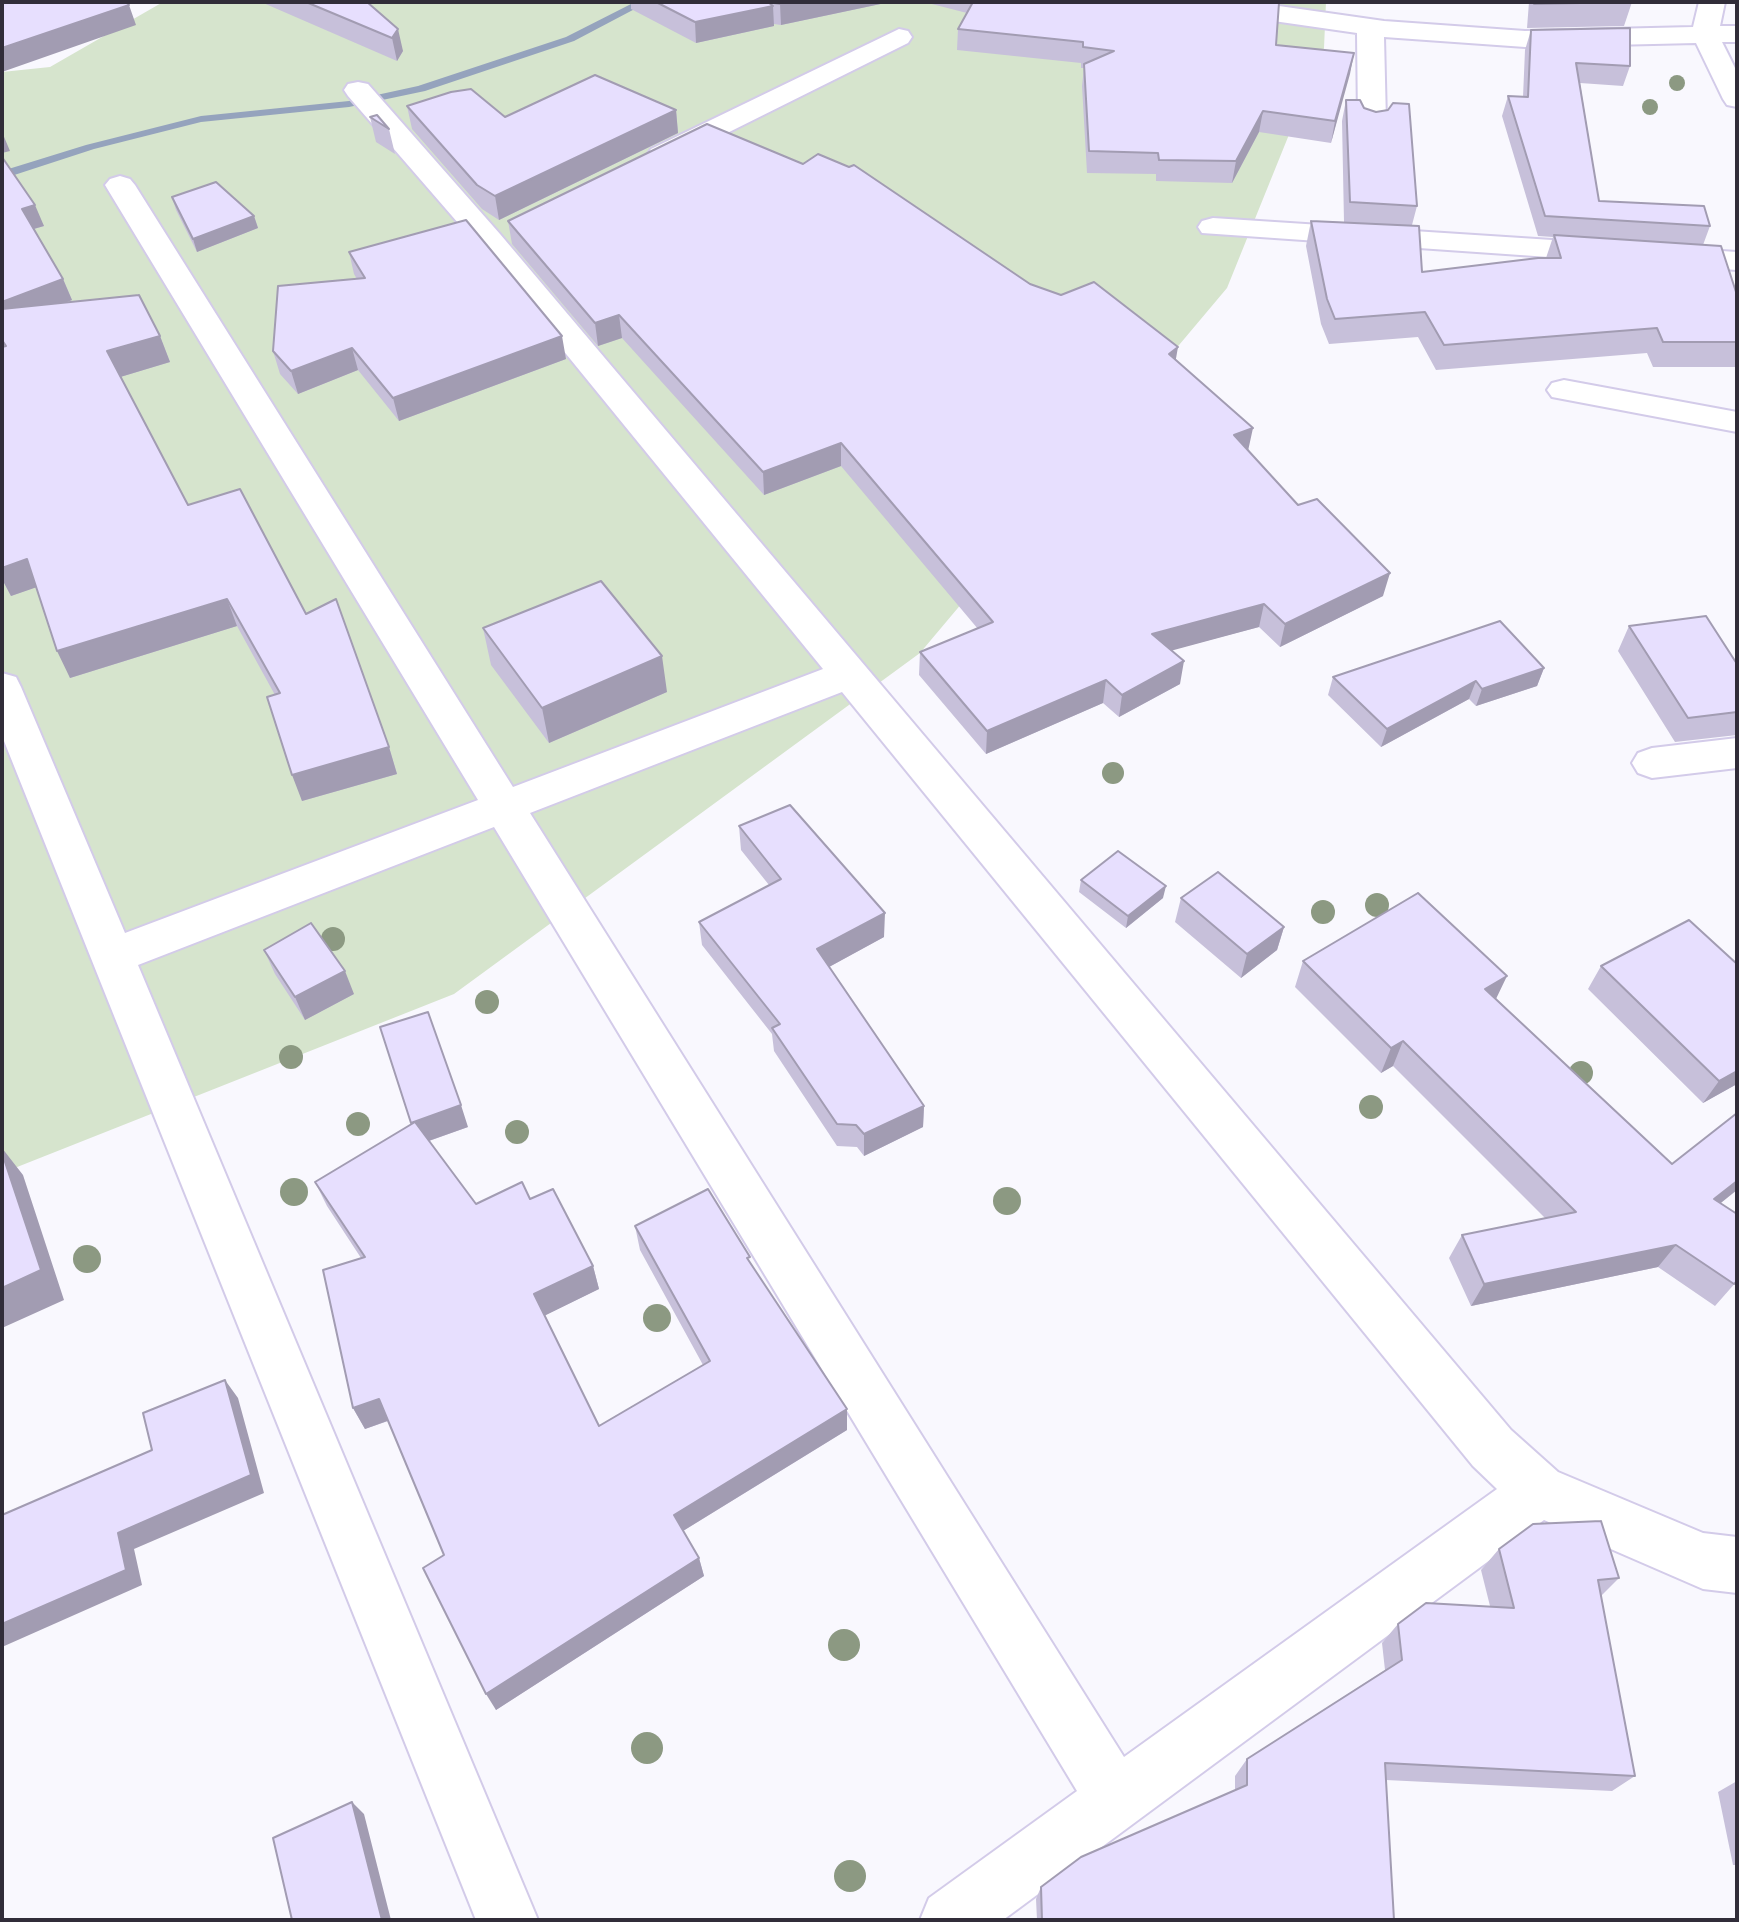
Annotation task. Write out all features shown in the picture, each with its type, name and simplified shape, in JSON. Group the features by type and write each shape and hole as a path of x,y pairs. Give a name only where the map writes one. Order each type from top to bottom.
{"street":[{"path":"1197,2 1525,39 1737,34"},
{"path":"1712,2 1705,35 1737,99"},
{"path":"1372,122 1377,20"},
{"path":"631,170 899,37"},
{"path":"358,90 503,233 850,674 1492,1448 1539,1491 1703,1561 1737,1565"},
{"path":"120,185 1116,1799"},
{"path":"1213,227 1737,261"},
{"path":"1564,390 1737,422"},
{"path":"113,956 850,674"},
{"path":"2,687 507,1920"},
{"path":"1652,763 1737,753"},
{"path":"951,1920 1539,1491"}],"green space":[{"path":"163,2 1326,2 1324,48 1227,288 920,653 454,994 2,1173 2,72 50,67"}],"building":[{"path":"2,2 127,2 129,5 2,48"},
{"path":"306,2 367,2 398,29 392,38"},
{"path":"656,2 768,2 773,6 695,22"},
{"path":"973,2 1279,3 1276,45 1354,53 1335,121 1263,111 1236,161 1159,160 1158,153 1089,151 1084,64 1114,51 1083,47 1083,42 958,29"},
{"path":"1534,2 1627,2 1534,4"},
{"path":"1630,28 1630,66 1576,63 1599,201 1704,206 1710,226 1545,216 1508,96 1528,97 1531,30"},
{"path":"595,75 676,110 495,196 477,185 407,106 471,89 505,117"},
{"path":"1346,100 1360,100 1364,108 1376,112 1388,110 1393,103 1409,104 1417,206 1350,202"},
{"path":"377,115 389,129 370,117"},
{"path":"707,124 803,164 818,154 849,167 854,165 1030,284 1061,295 1094,282 1178,347 1169,354 1253,428 1234,435 1298,505 1317,499 1390,573 1285,624 1264,604 1152,634 1184,661 1122,695 1106,680 987,731 920,652 993,622 841,443 763,472 619,315 595,323 508,221"},
{"path":"2,157 35,205 22,209 63,279 2,302"},
{"path":"216,182 254,216 193,239 172,197"},
{"path":"466,220 562,336 393,398 352,348 291,371 273,351 278,286 365,278 349,252"},
{"path":"1311,221 1419,226 1422,272 1561,258 1554,235 1721,246 1737,295 1737,342 1663,342 1657,328 1444,345 1425,312 1335,319 1327,299"},
{"path":"139,295 160,336 107,351 188,505 240,489 306,614 336,599 389,747 292,775 267,697 280,693 227,599 57,651 27,559 2,568 2,347 6,346 2,340 2,309"},
{"path":"601,581 662,656 542,708 483,628"},
{"path":"1706,616 1737,664 1737,712 1688,718 1629,626"},
{"path":"1500,621 1544,668 1482,689 1476,681 1387,729 1333,677"},
{"path":"790,805 885,913 817,949 924,1106 864,1134 856,1125 837,1124 772,1028 780,1024 699,922 781,879 739,826"},
{"path":"1118,851 1166,886 1128,916 1081,880"},
{"path":"1218,872 1284,927 1247,954 1181,898"},
{"path":"1418,893 1507,976 1485,989 1672,1164 1737,1113 1737,1181 1714,1199 1737,1214 1737,1281 1734,1284 1676,1245 1484,1284 1462,1235 1576,1212 1403,1041 1391,1048 1303,961"},
{"path":"1689,920 1737,964 1737,1071 1719,1081 1601,966"},
{"path":"311,923 345,971 295,997 264,950"},
{"path":"428,1012 461,1105 411,1123 380,1027"},
{"path":"415,1122 476,1204 522,1182 530,1199 553,1189 593,1266 534,1294 599,1426 710,1361 635,1226 708,1189 750,1257 747,1258 847,1409 674,1515 699,1558 486,1694 423,1568 444,1555 379,1399 353,1408 323,1270 365,1257 315,1182"},
{"path":"2,1153 41,1270 2,1288"},
{"path":"225,1380 251,1475 118,1533 126,1570 2,1624 2,1515 152,1450 143,1413"},
{"path":"1601,1521 1619,1578 1598,1580 1635,1776 1385,1763 1394,1920 1042,1920 1041,1887 1081,1857 1247,1785 1247,1759 1402,1660 1398,1624 1426,1603 1514,1608 1499,1549 1533,1524"},
{"path":"352,1802 382,1920 292,1920 273,1838"}],"waterway":[{"path":"2,175 90,147 201,119 349,104 421,89 570,39 643,2"}]}
